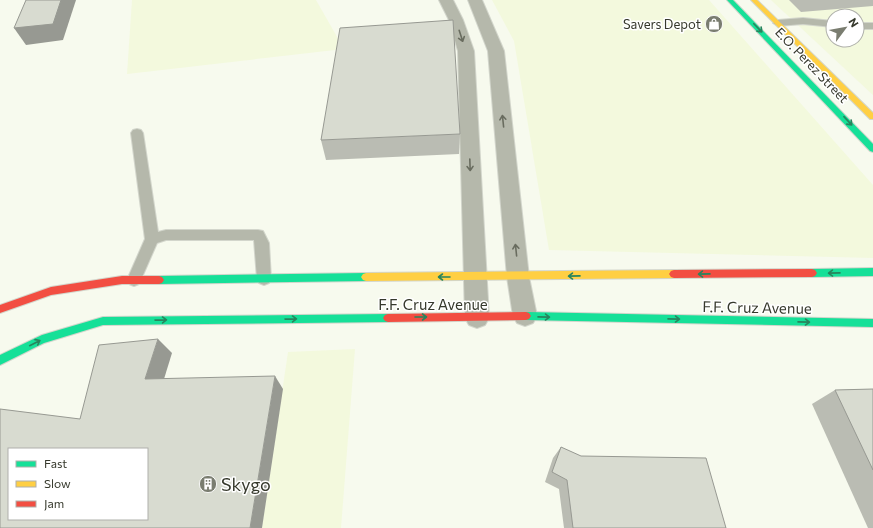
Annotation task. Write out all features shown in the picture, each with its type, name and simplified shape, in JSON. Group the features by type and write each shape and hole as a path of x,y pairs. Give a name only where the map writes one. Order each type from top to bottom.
{"street":[{"path":"446,0 456,20 466,51 474,277 477,318"},
{"path":"475,0 496,51 518,277 525,316"},
{"name":"E.O. Perez Street","path":"730,0 873,149"},
{"name":"E.O. Perez Street","path":"754,0 873,117"},
{"name":"F.F. Cruz Avenue","path":"0,309 51,290 122,280 518,277 873,272"},
{"name":"F.F. Cruz Avenue","path":"0,360 42,339 103,321 477,318 525,316 873,323"}],"lane":[{"path":"778,23 803,21 825,23"},
{"path":"134,280 152,239 138,133"},
{"path":"152,239 166,235 258,235 262,243 264,279"}],"shaded area":[{"path":"132,0 316,0 344,49 127,74"},
{"path":"492,0 709,0 873,185 873,258 549,250 514,41"},
{"path":"771,0 873,0 873,95"},
{"path":"355,349 341,528 262,528 288,352"}],"building":[{"path":"26,0 61,0 53,24 14,28"},
{"path":"453,20 460,134 321,140 340,28"},
{"path":"158,339 145,379 275,376 250,528 0,528 0,409 80,419 99,345"},
{"path":"873,389 873,470 835,390"},
{"path":"561,447 581,456 706,458 726,528 573,528 567,480 552,472"}],"traffic: fast":[{"path":"730,0 873,149"},
{"path":"812,273 873,272"},
{"path":"159,280 366,277"},
{"path":"526,316 873,323"},
{"path":"0,360 42,339 103,321 388,318"}],"traffic: slow":[{"path":"754,0 873,117"},
{"path":"366,277 674,274"}],"traffic: jam":[{"path":"674,274 812,273"},
{"path":"0,309 51,291 122,280 159,280"},
{"path":"388,318 526,316"}],"place":[{"name":"Savers Depot","path":"714,24"},
{"name":"Skygo","path":"208,484"}]}
